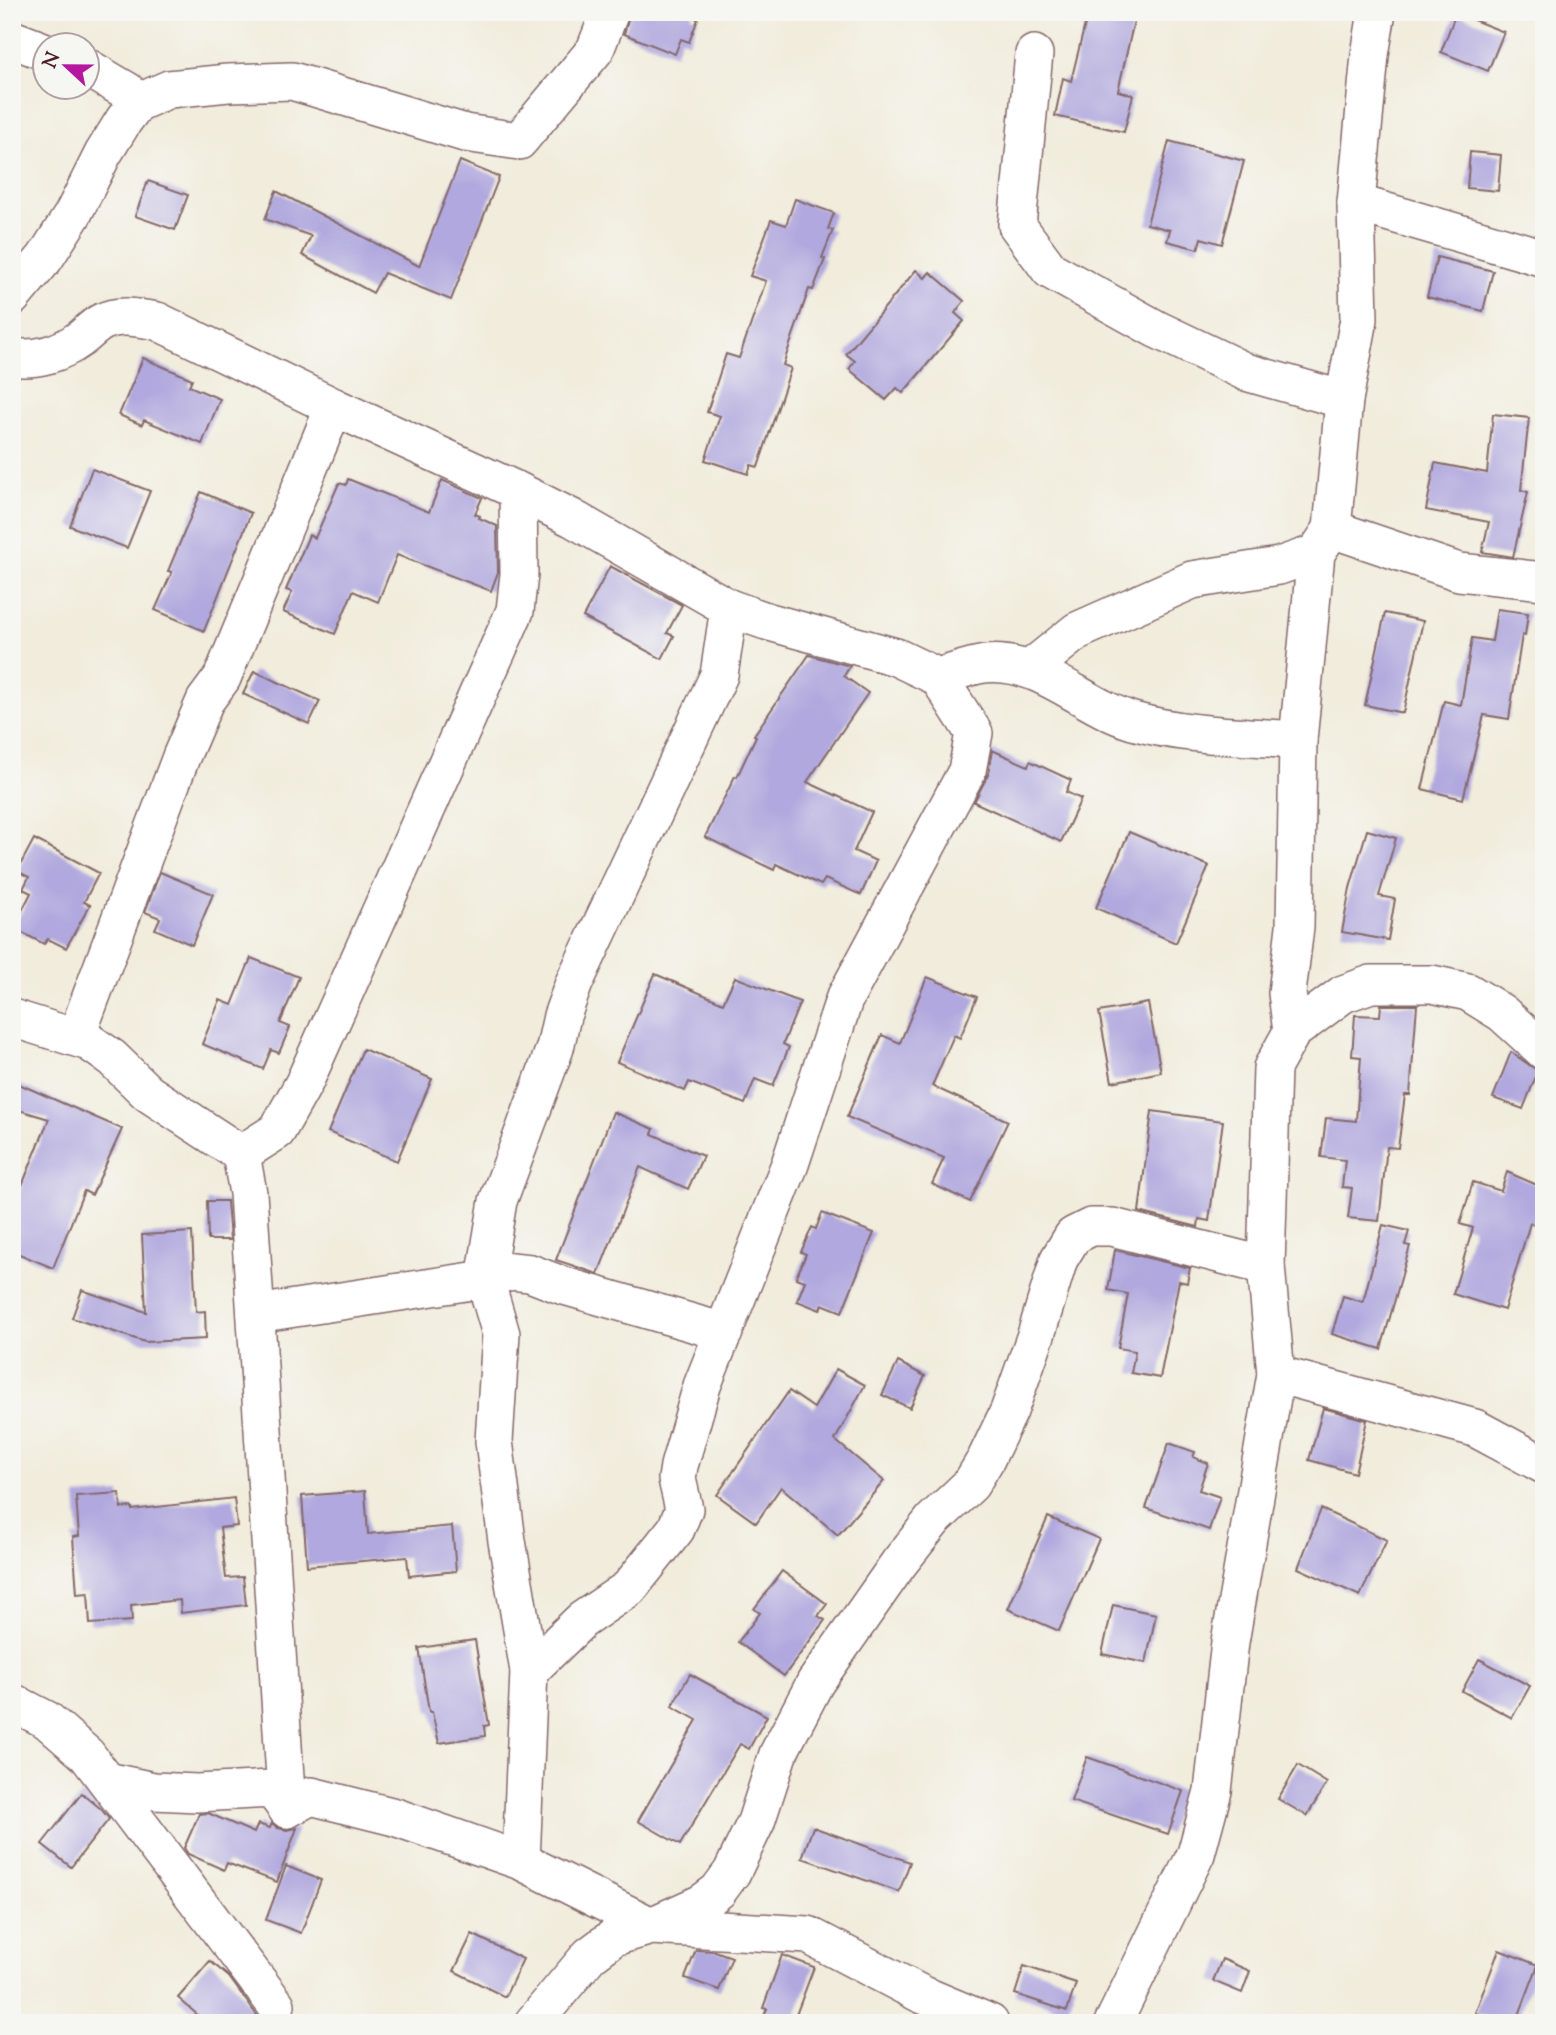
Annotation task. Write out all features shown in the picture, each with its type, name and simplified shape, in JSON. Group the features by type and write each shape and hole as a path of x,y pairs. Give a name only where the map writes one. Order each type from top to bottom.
{"street":[{"path":"12,297 45,258 73,214 103,154 137,103 169,89 228,83 292,81 466,133 519,141 595,50 610,12"},
{"path":"1292,1032 1287,993 1295,927 1298,740 1343,400 1359,319 1356,203 1370,55 1377,12"},
{"path":"12,38 32,46"},
{"path":"1034,54 1017,225 1050,270 1156,329 1246,372 1343,400"},
{"path":"102,76 127,91 137,103"},
{"path":"1356,203 1544,258"},
{"path":"12,357 23,359 56,353 103,321 125,316 157,321 572,518 729,608 896,657 938,677 974,733 967,771 845,1000 790,1164 702,1386 679,1465 677,1479 684,1509 676,1529 629,1588 582,1620 529,1671"},
{"path":"76,1037 181,757 205,701 222,678 334,407"},
{"path":"241,1154 277,1131 304,1083 515,611 519,574 518,491"},
{"path":"1030,668 1077,631 1192,580 1279,566 1324,541 1459,572 1544,580"},
{"path":"521,1861 529,1671 507,1541 494,1441 501,1334 485,1279 498,1201 555,1048 562,1016 574,984 719,675 729,608"},
{"path":"938,677 985,664 1030,668 1079,697 1131,720 1186,733 1298,740"},
{"path":"1113,2023 1196,1854 1213,1791 1230,1643 1276,1374 1266,1266 1272,1068 1292,1032 1343,994 1371,984 1432,984 1468,992 1502,1013 1544,1051"},
{"path":"12,1018 89,1042 112,1058 148,1093 241,1154 248,1193 287,1809"},
{"path":"533,2023 590,1955 614,1937 651,1926 702,1903 718,1891 732,1872 756,1822 778,1754 815,1683 900,1563 933,1520 971,1484 986,1459 1009,1411 1059,1259 1073,1236 1091,1227 1112,1227 1266,1266"},
{"path":"256,1314 485,1279 511,1271 530,1273 561,1285 724,1332"},
{"path":"1276,1374 1475,1428 1544,1465"},
{"path":"12,1702 47,1720 87,1755 276,2005"},
{"path":"107,1781 153,1791 197,1793 272,1789 287,1809"},
{"path":"287,1809 311,1796 395,1817 521,1861 651,1926 808,1935 921,1994 990,2023"}],"building":[{"path":"630,12 692,12 691,16 698,19 689,42 681,39 675,54 624,34"},
{"path":"1088,12 1136,12 1118,91 1133,95 1124,132 1055,116 1063,78 1071,81"},
{"path":"1456,13 1504,32 1488,71 1441,52"},
{"path":"1169,141 1244,161 1222,244 1201,238 1198,249 1167,241 1170,230 1147,224"},
{"path":"1470,152 1501,155 1498,191 1467,188"},
{"path":"460,161 499,177 451,300 384,273 373,293 302,255 311,236 265,219 276,191 419,266"},
{"path":"148,181 188,195 175,230 135,216"},
{"path":"795,199 834,213 828,229 833,230 822,258 825,259 813,290 809,289 783,365 791,368 758,467 751,465 748,474 705,460 720,416 707,412 726,354 739,358 766,281 750,276 771,220 786,225"},
{"path":"1437,257 1493,271 1483,311 1427,297"},
{"path":"916,270 925,278 930,272 964,301 955,313 964,321 903,393 897,388 886,400 849,369 855,361 846,354"},
{"path":"143,358 192,379 189,386 220,399 202,444 144,420 142,425 119,415"},
{"path":"1493,414 1529,418 1521,490 1528,492 1513,557 1482,552 1489,522 1426,510 1435,463 1487,473"},
{"path":"92,469 150,491 127,548 70,526"},
{"path":"348,479 429,512 442,480 482,498 475,514 497,526 498,572 491,591 397,555 378,602 353,591 335,634 283,612 292,592 286,590 309,535 315,538 339,483 346,485"},
{"path":"201,492 251,513 204,631 155,610"},
{"path":"610,566 682,605 667,633 674,636 662,659 583,617"},
{"path":"1497,609 1528,613 1509,719 1484,715 1463,799 1422,789 1444,701 1461,705 1472,638 1492,641"},
{"path":"1385,613 1423,621 1403,713 1365,705"},
{"path":"809,655 850,666 844,676 868,693 807,782 872,812 854,851 876,861 861,895 825,879 821,885 776,864 774,870 705,837 735,776 737,777 756,736 754,735"},
{"path":"254,671 320,701 309,724 243,694"},
{"path":"992,750 1028,766 1030,761 1071,780 1066,792 1081,799 1061,842 974,802 988,775"},
{"path":"1367,830 1396,838 1379,896 1395,899 1388,940 1342,932 1350,888"},
{"path":"1129,832 1209,866 1176,943 1096,908"},
{"path":"34,839 99,873 84,902 90,905 66,948 48,939 44,944 13,928 31,893 23,889 29,877 17,871"},
{"path":"160,872 213,894 192,945 155,929 160,918 145,912"},
{"path":"251,958 299,977 280,1023 290,1027 279,1053 271,1050 263,1069 202,1044 220,1000 232,1005"},
{"path":"655,974 723,1003 735,977 800,1002 783,1044 789,1047 773,1086 755,1079 745,1104 689,1082 685,1091 617,1062"},
{"path":"927,977 977,997 960,1038 954,1035 932,1086 1008,1121 970,1202 932,1184 944,1158 847,1117 882,1035 900,1043"},
{"path":"1148,1003 1161,1072 1112,1082 1099,1012"},
{"path":"1381,1005 1417,1005 1410,1095 1405,1095 1398,1148 1387,1147 1379,1221 1348,1218 1352,1188 1342,1187 1345,1160 1321,1157 1326,1118 1356,1121 1361,1057 1352,1056 1355,1015 1380,1016"},
{"path":"363,1049 432,1079 397,1161 328,1132"},
{"path":"1511,1052 1538,1071 1523,1109 1493,1098"},
{"path":"12,1081 122,1129 92,1195 84,1191 53,1268 12,1251 12,1210 49,1119 12,1108"},
{"path":"1152,1111 1223,1121 1209,1221 1199,1219 1198,1227 1139,1212"},
{"path":"613,1112 654,1129 652,1134 703,1156 688,1189 640,1167 598,1274 556,1260"},
{"path":"1507,1172 1544,1188 1544,1229 1530,1223 1504,1310 1453,1294 1473,1228 1460,1224 1473,1182 1501,1191"},
{"path":"207,1201 227,1201 230,1240 208,1240"},
{"path":"822,1213 874,1233 842,1312 822,1304 820,1310 797,1301 805,1281 796,1278 806,1254 801,1252 812,1227 816,1229"},
{"path":"1383,1225 1409,1231 1405,1245 1410,1246 1381,1349 1332,1334 1343,1296 1363,1302"},
{"path":"192,1232 196,1312 205,1311 206,1339 145,1342 72,1318 82,1290 146,1312 142,1235"},
{"path":"1115,1250 1190,1268 1187,1283 1179,1281 1160,1378 1131,1373 1135,1351 1118,1348 1128,1294 1108,1290"},
{"path":"898,1362 925,1376 910,1408 882,1395"},
{"path":"836,1369 865,1385 835,1440 884,1481 838,1535 781,1487 756,1523 717,1495 789,1391 814,1408"},
{"path":"1323,1408 1367,1420 1355,1473 1309,1460"},
{"path":"1169,1443 1195,1452 1193,1457 1208,1463 1199,1490 1220,1497 1209,1530 1146,1508"},
{"path":"365,1491 368,1534 452,1526 456,1571 409,1576 407,1557 307,1566 302,1496"},
{"path":"120,1493 121,1508 132,1507 132,1510 234,1498 237,1526 220,1528 226,1578 243,1577 246,1605 181,1613 180,1600 131,1605 132,1621 90,1624 88,1593 77,1594 73,1537 79,1536 76,1496"},
{"path":"1321,1509 1387,1540 1360,1596 1298,1568"},
{"path":"1048,1517 1099,1539 1059,1631 1008,1609"},
{"path":"782,1571 827,1604 818,1616 825,1620 784,1676 738,1642 760,1613 754,1609"},
{"path":"1113,1605 1156,1614 1146,1663 1102,1654"},
{"path":"475,1640 489,1725 484,1726 485,1736 439,1743 432,1712 429,1712 419,1648"},
{"path":"1479,1659 1530,1686 1512,1718 1462,1691"},
{"path":"690,1674 767,1716 749,1749 740,1744 680,1845 638,1821 697,1720 672,1706"},
{"path":"1087,1757 1183,1791 1168,1834 1071,1801"},
{"path":"1298,1765 1327,1783 1307,1816 1278,1799"},
{"path":"82,1793 109,1819 71,1867 42,1844"},
{"path":"208,1813 254,1833 258,1824 270,1828 272,1823 287,1830 297,1828 277,1882 227,1863 224,1870 188,1854 184,1848 199,1814"},
{"path":"813,1827 910,1862 899,1892 802,1858"},
{"path":"286,1866 321,1880 301,1933 266,1920"},
{"path":"472,1934 523,1959 505,1997 454,1971"},
{"path":"696,1950 715,1951 732,1957 719,1990 685,1978"},
{"path":"1499,1950 1538,1965 1516,2023 1502,2023 1475,2013"},
{"path":"782,1955 814,1967 793,2023 761,2023 767,2009 763,2008"},
{"path":"1222,1959 1250,1971 1242,1993 1213,1981"},
{"path":"210,1961 229,1977 259,2018 266,2023 207,2023 178,1998"},
{"path":"1024,1966 1076,1983 1067,2011 1015,1994"}]}
